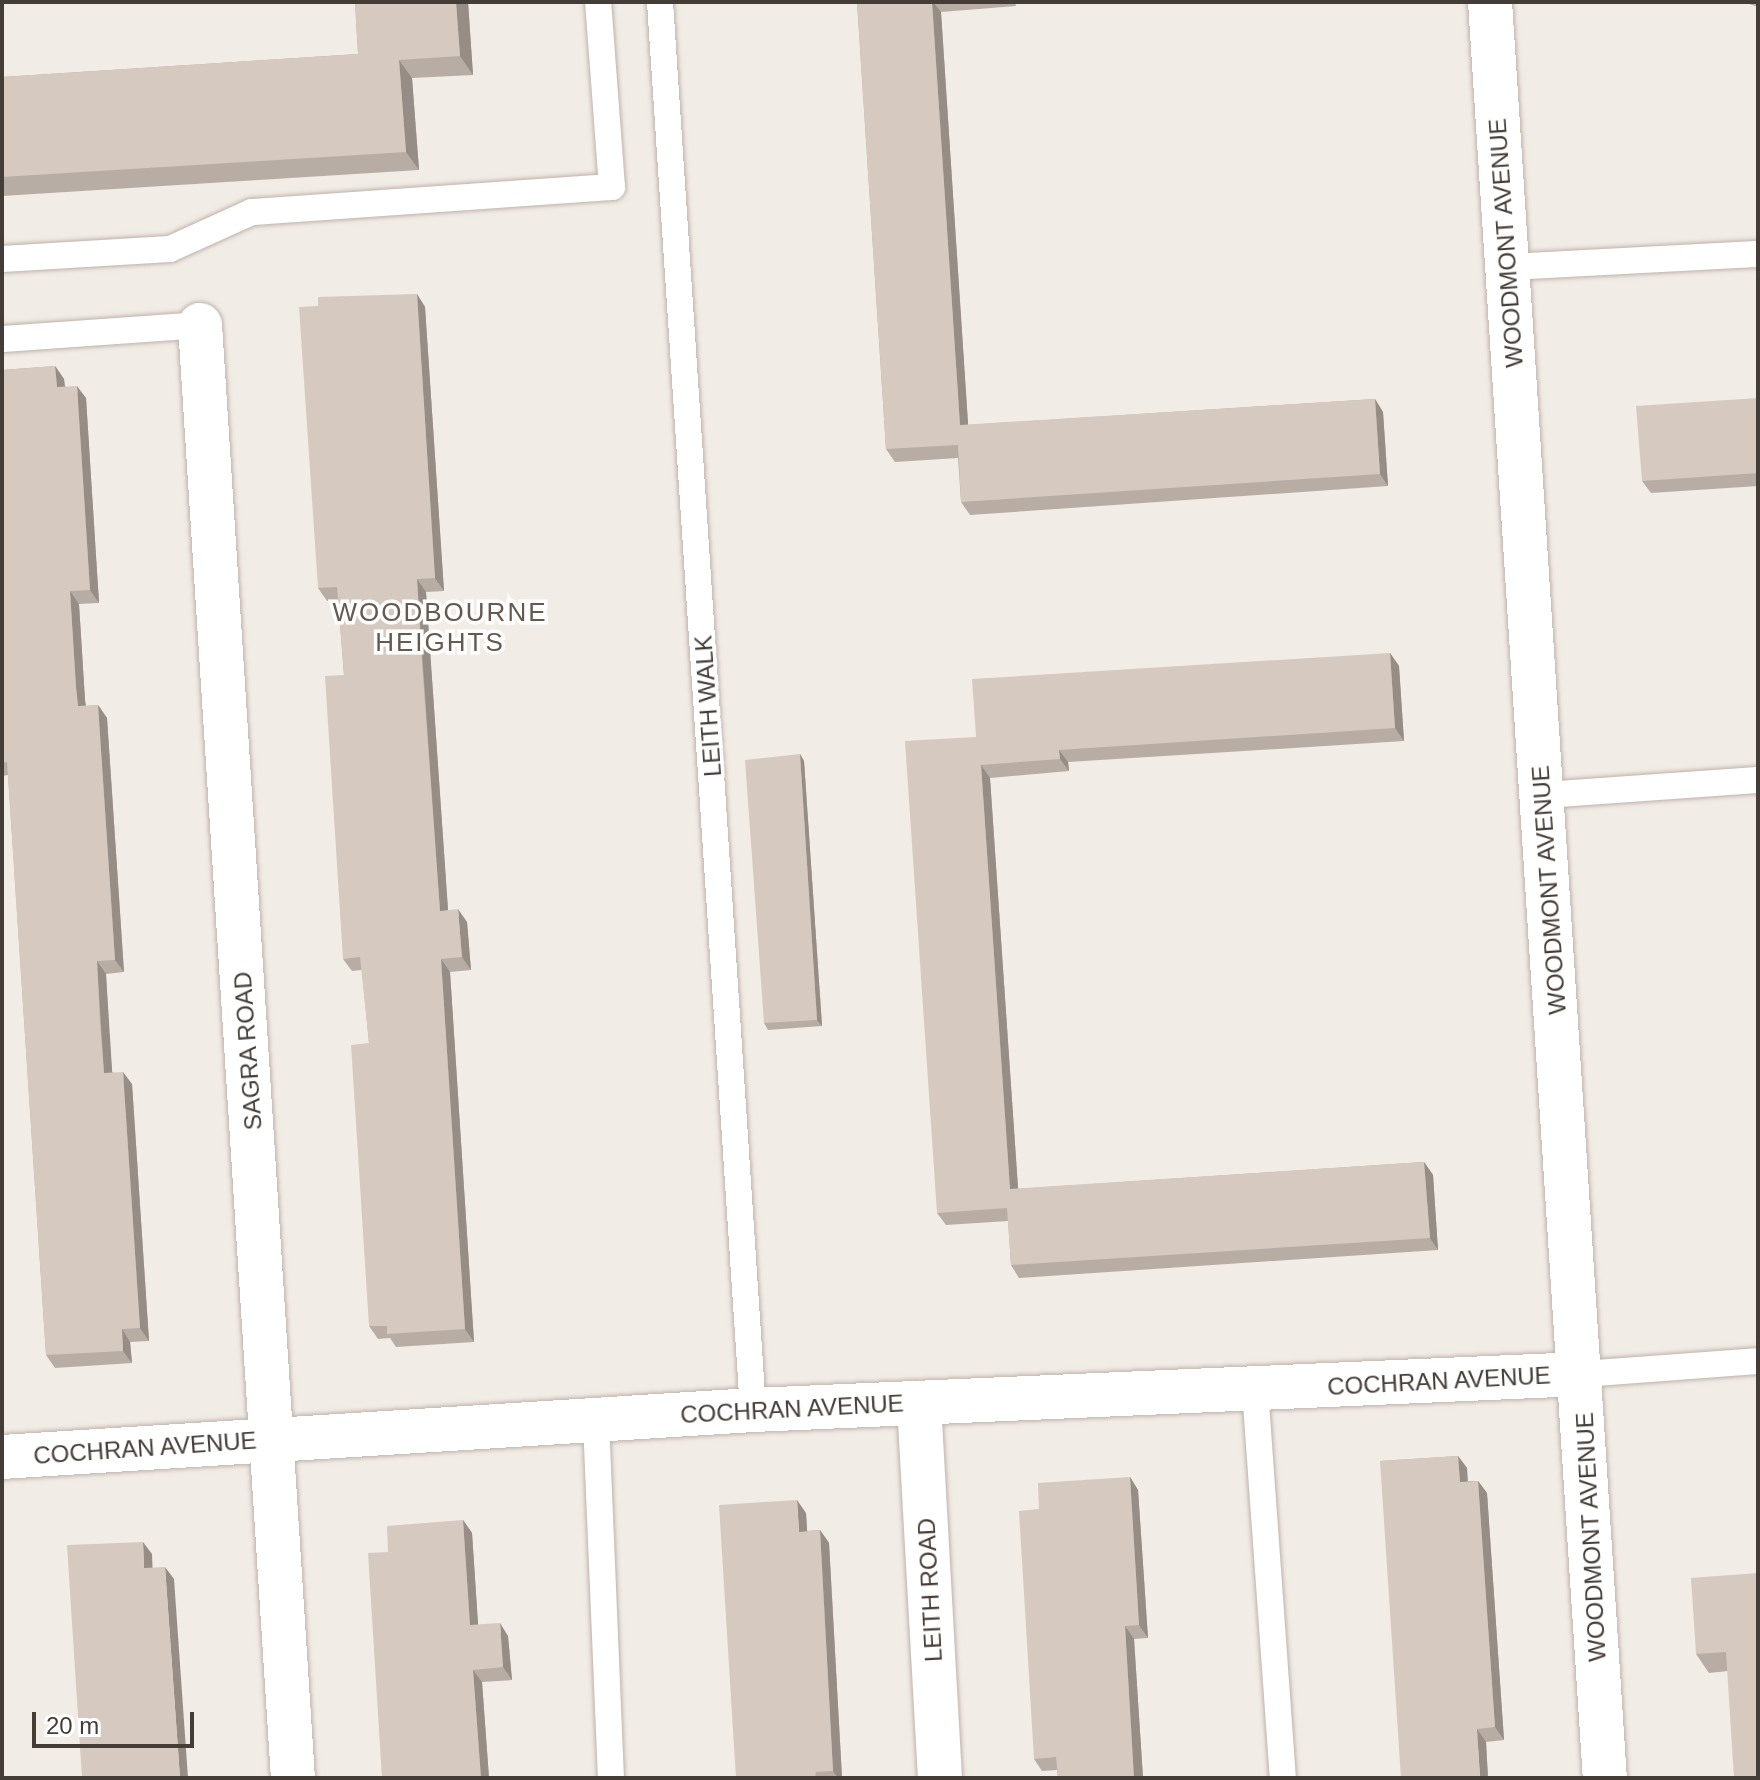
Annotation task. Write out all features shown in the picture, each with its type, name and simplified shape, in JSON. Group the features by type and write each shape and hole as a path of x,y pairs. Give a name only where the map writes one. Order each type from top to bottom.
{"street":[{"name":"WOODMONT AVENUE","path":"1490,2 1582,1374 1605,1778"},
{"name":"SAGRA ROAD","path":"200,325 293,1778"},
{"name":"COCHRAN AVENUE","path":"2,1457 753,1410 1582,1374"},
{"name":"LEITH ROAD","path":"919,1403 940,1778"}],"lane":[{"path":"2,259 170,249 252,212 612,187 598,2"},
{"name":"LEITH WALK","path":"660,2 753,1410"},
{"path":"1508,267 1758,254"},
{"path":"2,339 200,325"},
{"path":"1543,795 1758,780"},
{"path":"1582,1374 1758,1361"},
{"path":"1255,1389 1283,1778"},
{"path":"596,1421 611,1778"}],"building":[{"path":"355,2 456,2 460,56 399,60 406,152 2,177 2,77 358,54"},
{"path":"857,2 932,2 960,425 1375,399 1380,474 961,502 958,445 886,449"},
{"path":"417,294 435,578 417,579 422,662 440,911 458,909 462,957 441,959 465,1329 387,1334 387,1326 369,1326 351,1045 369,1043 360,957 343,959 325,676 344,675 337,587 318,588 299,307 318,306 318,297"},
{"path":"55,366 57,387 77,386 90,590 70,591 76,687 78,706 98,705 115,960 97,961 100,1022 104,1073 123,1072 140,1328 122,1329 123,1351 46,1355 7,762 2,763 2,370"},
{"path":"1758,398 1758,473 1642,481 1636,406"},
{"path":"1390,653 1395,728 1059,750 1060,759 981,765 1010,1189 1424,1162 1430,1238 1011,1265 1007,1208 937,1213 905,741 976,737 972,679"},
{"path":"800,754 817,1020 764,1023 745,760"},
{"path":"1458,1456 1460,1482 1478,1481 1495,1727 1477,1729 1480,1778 1401,1778 1380,1461"},
{"path":"1130,1477 1139,1625 1125,1626 1134,1778 1058,1778 1056,1757 1034,1759 1019,1511 1039,1509 1038,1483"},
{"path":"797,1500 799,1532 820,1530 833,1771 816,1772 815,1778 736,1778 719,1505"},
{"path":"463,1520 470,1625 500,1623 503,1667 473,1670 481,1778 382,1778 368,1553 388,1552 387,1526"},
{"path":"143,1542 144,1568 165,1567 180,1778 82,1778 67,1545"},
{"path":"1758,1573 1758,1778 1734,1778 1726,1652 1696,1654 1691,1578"}],"district":[{"name":"WOODBOURNE HEIGHTS","path":"440,628"}]}
